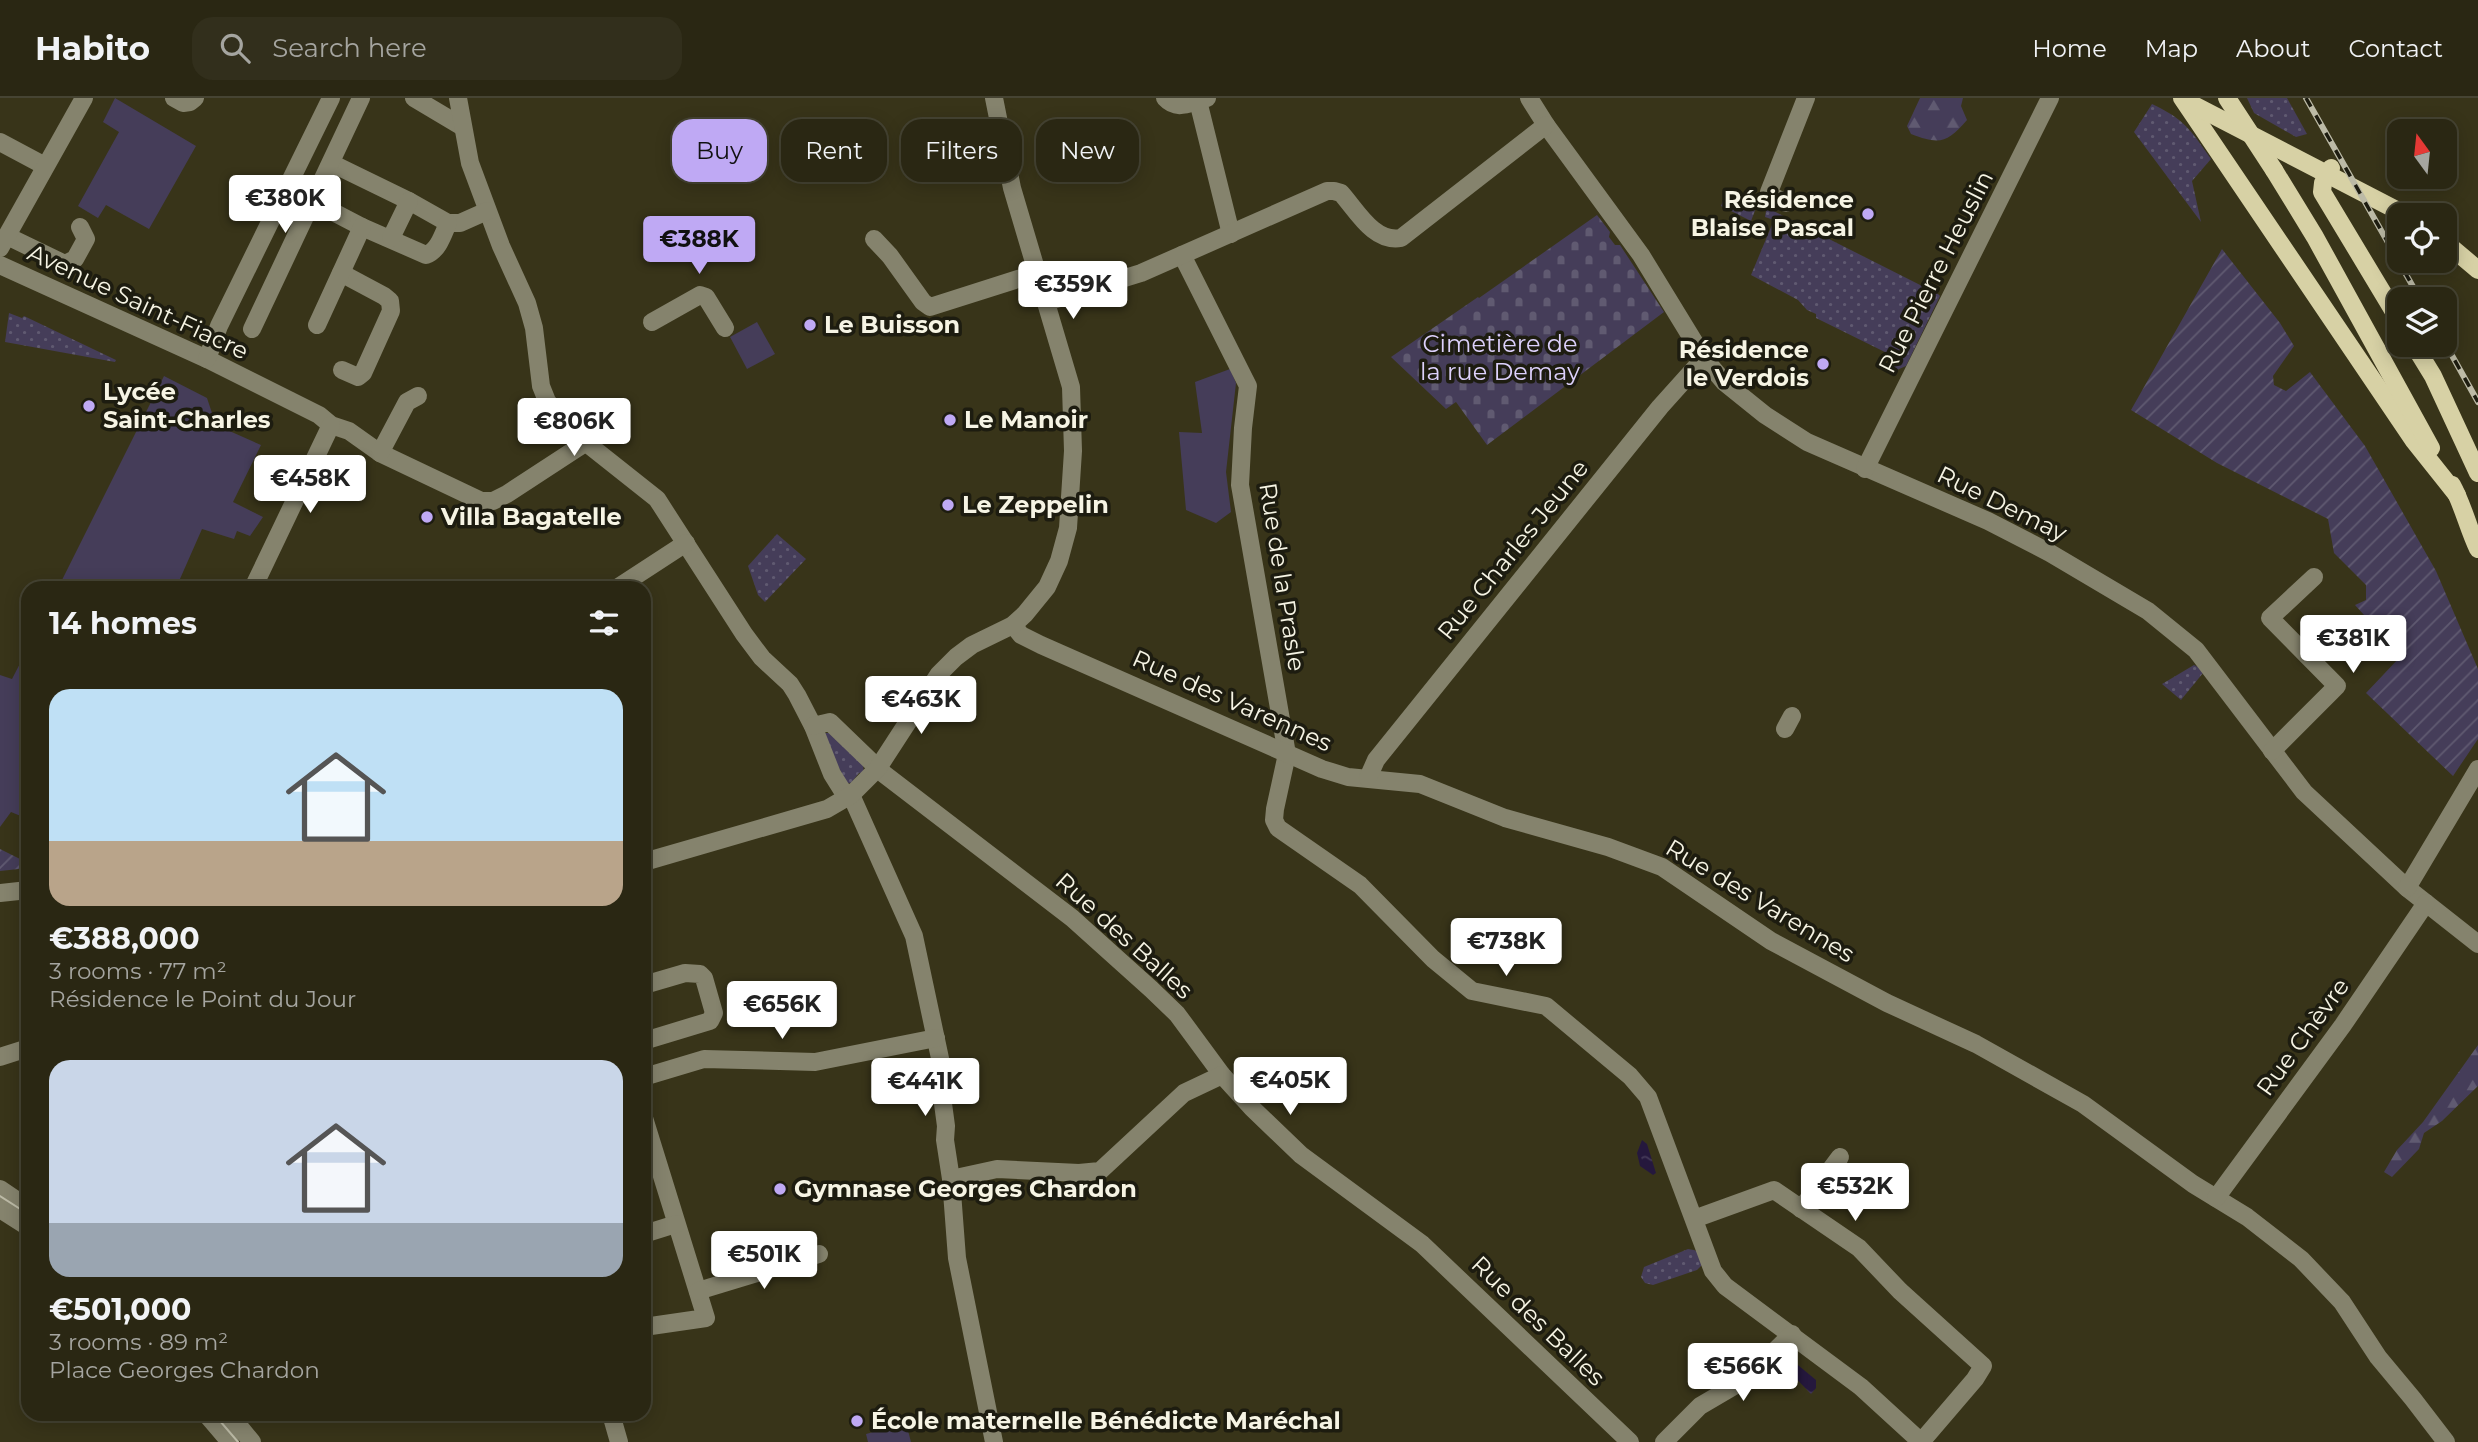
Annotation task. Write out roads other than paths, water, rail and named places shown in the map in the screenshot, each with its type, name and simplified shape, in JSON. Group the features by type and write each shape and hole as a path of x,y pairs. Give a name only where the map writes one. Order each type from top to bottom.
{"main road":[{"path":"2227,98 2315,237 2459,498 2466,523 2478,549"},
{"path":"2189,100 2395,203"},
{"path":"2189,100 2414,441 2472,513 2478,526"},
{"path":"2329,171 2387,204"},
{"path":"2329,171 2322,192 2387,300"},
{"path":"2457,240 2478,255"},
{"path":"2457,252 2478,270"},
{"path":"2421,357 2433,376 2478,473"}],"street":[{"path":"80,227 86,239 75,259 65,264 3,242 84,98"},
{"path":"174,98 183,103 195,98"},
{"path":"207,359 219,326 331,98"},
{"path":"252,329 362,98"},
{"path":"651,860 827,809 851,795 878,768 939,674 972,645 1013,625 1025,614 1047,587 1059,561 1068,528 1073,452 1071,387 1012,188 993,98"},
{"path":"1165,98 1171,104 1181,106 1203,100 1231,234"},
{"name":"Rue Demay","path":"1529,98 1642,255 1704,358 1724,382 1765,415 1807,442 1988,521 2050,553 2148,611 2196,650 2304,792 2407,888 2478,944"},
{"path":"1786,202 1769,192 1806,98"},
{"name":"Rue Pierre Heuslin","path":"1865,469 2050,98"},
{"path":"417,99 444,102 457,99 470,163 487,211 527,303 534,328 543,394 553,411 585,443 657,499 750,642 762,658 790,684 813,726 832,774 842,790 851,795 915,936 941,1068 939,1074 957,1258 994,1442"},
{"path":"417,99 461,126"},
{"path":"1047,302 1141,273 1327,191 1340,193 1381,238 1401,238 1546,125"},
{"path":"0,142 45,166"},
{"path":"331,163 448,223 460,223 487,211"},
{"path":"391,239 409,201"},
{"path":"314,202 362,227 430,254 440,242 448,223"},
{"path":"317,325 362,227"},
{"path":"874,239 890,256 923,302 930,307 1037,273"},
{"name":"Rue de la Prasle","path":"1182,255 1248,386 1240,485 1287,754"},
{"name":"Avenue Saint-Fiacre","path":"0,265 207,359 319,415 331,425 349,431 380,453 481,501 493,501 507,494 585,443"},
{"path":"341,273 384,296 390,302 391,311 363,373 358,377 342,370"},
{"path":"652,321 700,295 706,297 724,328"},
{"name":"Rue Charles Jeune","path":"1368,778 1376,760 1643,428 1704,358"},
{"path":"380,453 407,402 418,396"},
{"path":"256,581 331,425"},
{"path":"628,581 686,543"},
{"path":"2272,751 2337,685 2270,618 2314,576"},
{"name":"Rue des Varennes","path":"1013,625 1021,635 1041,645 1322,769 1348,777 1420,784 1505,818 1596,843 1662,867 1771,941 1887,1003 1976,1044 2083,1104 2193,1184 2247,1217 2301,1259 2342,1302 2378,1357 2446,1442"},
{"name":"Rue des Balles","path":"813,726 830,722 878,768 1072,918 1177,1014 1222,1075 1301,1155 1422,1244 1629,1442"},
{"path":"1287,754 1273,820 1278,828 1360,885 1433,959 1472,990 1546,1006 1630,1076 1648,1097 1693,1219 1713,1271 1725,1286 1861,1387 1921,1442 1983,1366 1900,1291 1859,1248 1774,1190 1693,1219"},
{"path":"2407,888 2478,769"},
{"path":"0,893 21,891"},
{"name":"Rue Chèvre","path":"2216,1198 2343,1025 2426,903"},
{"path":"651,983 685,973 700,974 704,978 714,1013 710,1021 651,1039"},
{"path":"651,1075 704,1059 815,1062 936,1038"},
{"path":"0,1057 21,1050"},
{"path":"951,1179 997,1169 1079,1173 1100,1171 1184,1093 1222,1075"},
{"path":"651,1141 706,1318 651,1326"},
{"path":"1801,1209 1840,1157"},
{"path":"0,1189 21,1203"},
{"path":"0,1209 21,1222"},
{"path":"651,1232 676,1224"},
{"path":"698,1291 819,1255"},
{"path":"1664,1442 1700,1406 1746,1379 1792,1334"},
{"path":"223,1421 252,1442"},
{"path":"613,1421 619,1442"}],"water":[{"path":"1642,1140 1647,1144 1656,1173 1653,1175 1640,1166 1637,1153"},
{"path":"1787,1361 1793,1361 1816,1380 1816,1388 1811,1394 1786,1368"}],"tram line":[{"path":"0,1196 21,1210"},
{"path":"220,1421 238,1442"}],"railway":[{"path":"2306,98 2413,287"},
{"path":"2453,357 2478,402"}],"place":[{"name":"Résidence Blaise Pascal","path":"1868,214"},
{"name":"Le Buisson","path":"810,325"},
{"name":"Résidence le Verdois","path":"1823,364"},
{"name":"Lycée Saint-Charles","path":"89,406"},
{"name":"Le Manoir","path":"950,420"},
{"name":"Le Zeppelin","path":"948,505"},
{"name":"Villa Bagatelle","path":"427,517"},
{"name":"Gymnase Georges Chardon","path":"780,1189"},
{"name":"École maternelle Bénédicte Maréchal","path":"857,1421"}],"park label":[{"name":"Cimetière de la rue Demay","path":"1500,358"}]}
